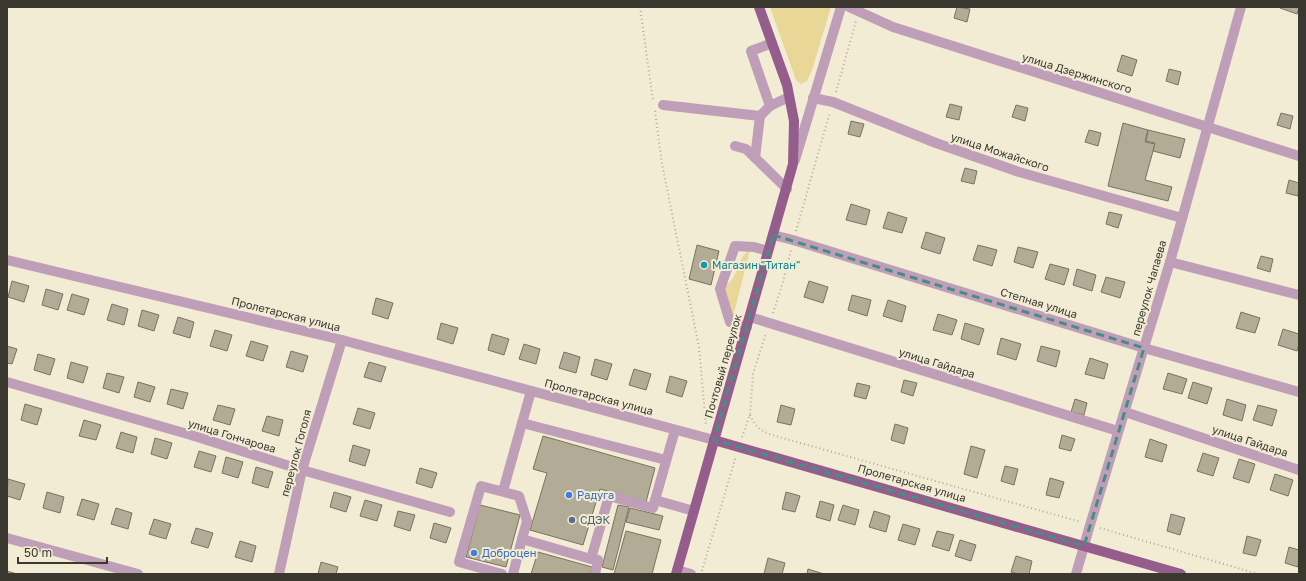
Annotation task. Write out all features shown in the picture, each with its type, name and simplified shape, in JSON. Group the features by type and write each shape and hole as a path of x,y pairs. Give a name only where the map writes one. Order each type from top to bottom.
{"main road":[{"name":"Почтовый переулок","path":"676,572 694,511 711,439 748,322 794,164 794,121 787,85 759,7"},
{"name":"Пролетарская улица","path":"711,439 1181,574"}],"street":[{"path":"794,164 841,7"},
{"name":"улица Дзержинского","path":"849,7 893,27 1299,156"},
{"name":"переулок Чапаева","path":"1076,574 1170,262 1207,126 1242,7"},
{"path":"770,106 751,51 772,43"},
{"path":"755,158 760,116 770,106 789,97"},
{"name":"улица Можайского","path":"813,98 833,102 936,143 1019,172 1182,218"},
{"path":"657,105 760,116"},
{"path":"735,146 746,149 787,189"},
{"name":"Степная улица","path":"773,235 794,240 1144,348 1299,392"},
{"name":"улица Гайдара","path":"768,251 754,247 735,246 720,289 730,322 769,323 1118,431"},
{"name":"Пролетарская улица","path":"7,260 342,340 711,439"},
{"path":"1170,262 1299,295"},
{"name":"переулок Гоголя","path":"279,574 302,470 342,340"},
{"name":"улица Гончарова","path":"7,382 191,435 302,470 450,512"},
{"path":"503,491 531,391"},
{"name":"улица Гайдара","path":"1125,412 1299,470"},
{"path":"522,423 666,460"},
{"path":"591,559 609,496 653,508 675,430"},
{"path":"502,574 459,562 481,486 519,496 527,521 513,574"},
{"path":"655,500 694,511"},
{"path":"7,538 138,574"},
{"path":"522,539 598,560 595,574"},
{"path":"676,572 691,574"}],"path":[{"path":"640,7 657,105 662,164 699,347 711,439"},
{"path":"701,574 738,446 750,414 753,374 783,282 859,11"},
{"path":"750,414 754,425 761,431 772,435 1258,574"}],"highlighted area":[{"path":"773,235 1144,348 1084,546 714,440"}],"shaded area":[{"path":"770,7 831,7 812,70 807,81 801,84 796,80"},
{"path":"750,250 733,317 725,291 725,286 733,278 742,257"}],"building":[{"path":"957,7 970,9 967,22 954,18"},
{"path":"1280,7 1299,7 1299,8 1297,14"},
{"path":"1122,55 1137,60 1132,76 1117,71"},
{"path":"1169,69 1181,72 1178,85 1166,81"},
{"path":"950,104 962,107 959,120 946,117"},
{"path":"1016,105 1028,108 1025,121 1012,117"},
{"path":"1281,113 1293,116 1290,129 1277,125"},
{"path":"851,121 864,124 860,137 848,134"},
{"path":"1123,123 1148,130 1145,142 1155,144 1145,180 1172,187 1168,201 1108,186"},
{"path":"1089,130 1101,133 1098,146 1085,142"},
{"path":"1148,130 1185,139 1180,158 1153,151 1155,143 1146,141"},
{"path":"965,168 977,171 974,184 961,181"},
{"path":"1289,180 1299,183 1298,196 1286,193"},
{"path":"851,204 870,210 866,225 846,220"},
{"path":"888,212 907,218 902,233 883,228"},
{"path":"1109,212 1122,215 1118,228 1106,224"},
{"path":"926,232 945,238 940,254 921,248"},
{"name":"Магазин \"Титан\"","path":"697,245 719,251 711,285 689,279"},
{"path":"978,245 997,250 992,266 973,260"},
{"path":"1018,247 1038,252 1033,268 1014,262"},
{"path":"1261,256 1273,259 1270,272 1257,268"},
{"path":"1050,264 1069,269 1064,285 1045,279"},
{"path":"1077,269 1096,275 1092,291 1073,285"},
{"path":"1106,277 1125,282 1120,298 1101,292"},
{"path":"12,281 29,286 24,302 8,297"},
{"path":"809,281 828,287 823,303 804,297"},
{"path":"46,289 63,294 58,310 42,305"},
{"path":"72,294 89,299 84,315 67,310"},
{"path":"852,295 871,300 867,316 848,310"},
{"path":"376,298 393,303 388,319 372,314"},
{"path":"888,300 906,306 902,322 883,316"},
{"path":"112,304 128,309 124,325 107,320"},
{"path":"142,310 159,315 154,331 138,326"},
{"path":"1241,312 1260,318 1255,333 1236,328"},
{"path":"938,314 957,320 952,335 933,330"},
{"path":"178,317 194,322 190,338 173,333"},
{"path":"441,323 458,328 453,344 437,339"},
{"path":"965,323 984,329 979,345 961,339"},
{"path":"1283,329 1299,334 1297,351 1278,345"},
{"path":"215,330 232,335 227,351 210,346"},
{"path":"492,334 509,339 504,355 488,350"},
{"path":"1001,338 1021,344 1016,360 997,354"},
{"path":"251,341 268,346 263,361 246,356"},
{"path":"524,344 540,349 536,364 519,359"},
{"path":"7,346 17,349 12,364 7,363"},
{"path":"1041,346 1060,351 1056,367 1037,361"},
{"path":"291,351 308,356 303,372 286,367"},
{"path":"564,352 580,357 576,373 559,368"},
{"path":"38,354 55,359 50,375 34,370"},
{"path":"1090,358 1108,364 1104,379 1085,374"},
{"path":"595,359 612,364 607,380 591,375"},
{"path":"71,362 88,367 83,383 67,378"},
{"path":"369,362 386,367 381,382 364,377"},
{"path":"634,369 651,374 646,390 629,385"},
{"path":"107,373 124,377 119,393 103,388"},
{"path":"1168,373 1187,379 1182,394 1163,389"},
{"path":"670,376 687,381 682,397 666,392"},
{"path":"904,380 917,383 913,396 901,392"},
{"path":"138,382 155,387 150,402 134,397"},
{"path":"1193,382 1212,388 1207,404 1188,398"},
{"path":"857,383 870,386 866,399 854,396"},
{"path":"171,389 188,393 183,409 167,404"},
{"path":"1075,399 1087,403 1084,415 1071,412"},
{"path":"1227,399 1246,405 1242,421 1223,415"},
{"path":"25,404 42,409 37,425 21,420"},
{"path":"218,405 235,409 230,425 213,420"},
{"path":"781,405 795,409 791,425 777,422"},
{"path":"1258,405 1277,410 1272,426 1253,420"},
{"path":"358,408 375,413 370,429 353,424"},
{"path":"267,416 283,420 279,436 262,431"},
{"path":"84,420 101,425 96,440 79,436"},
{"path":"895,424 908,428 904,444 891,440"},
{"path":"121,432 137,437 133,453 116,448"},
{"path":"1062,435 1075,439 1071,451 1059,448"},
{"name":"Радуга","path":"543,436 655,468 646,502 600,489 583,545 530,530 547,473 533,469"},
{"path":"155,438 172,443 167,459 151,454"},
{"path":"1150,439 1167,445 1162,462 1145,457"},
{"path":"353,445 370,450 365,466 349,461"},
{"path":"971,446 985,450 977,478 964,474"},
{"path":"199,451 216,456 211,472 194,467"},
{"path":"1203,453 1219,458 1213,476 1197,471"},
{"path":"226,457 243,462 238,478 222,473"},
{"path":"1239,459 1255,464 1249,483 1233,478"},
{"path":"1005,466 1018,469 1014,485 1001,481"},
{"path":"256,467 273,472 268,488 252,483"},
{"path":"420,468 437,473 432,488 416,483"},
{"path":"1275,474 1293,480 1288,496 1270,490"},
{"path":"1050,478 1064,482 1059,498 1046,495"},
{"path":"8,479 25,484 20,500 7,496"},
{"path":"47,492 64,497 60,513 43,508"},
{"path":"334,492 351,497 346,512 330,507"},
{"path":"786,492 800,496 795,512 782,509"},
{"path":"82,499 99,504 94,520 77,515"},
{"path":"365,500 382,505 377,521 360,516"},
{"path":"820,501 834,505 830,521 816,517"},
{"path":"480,505 520,515 506,567 466,557"},
{"path":"618,505 629,507 613,570 602,567"},
{"path":"843,505 859,510 855,525 838,520"},
{"path":"116,508 132,513 128,529 111,524"},
{"path":"630,508 663,516 659,530 626,522"},
{"path":"398,511 415,515 410,531 394,526"},
{"path":"874,511 890,516 886,532 869,527"},
{"path":"1171,514 1185,518 1180,535 1167,531"},
{"path":"154,519 171,524 166,539 149,534"},
{"path":"434,523 451,528 446,543 430,538"},
{"path":"903,524 920,529 915,545 898,540"},
{"path":"196,528 213,533 208,548 191,543"},
{"path":"626,531 661,540 652,574 614,574"},
{"path":"937,531 954,535 949,551 932,546"},
{"path":"1247,536 1261,540 1256,556 1243,553"},
{"path":"960,540 976,545 971,561 955,556"},
{"path":"240,541 256,546 252,562 235,557"},
{"path":"1289,547 1299,550 1298,567 1285,563"},
{"path":"538,552 592,567 590,574 531,574"},
{"path":"1016,556 1032,561 1029,574 1018,574 1011,572"},
{"path":"768,558 785,563 782,574 764,574"},
{"path":"321,562 338,567 336,574 318,574"},
{"path":"808,569 824,574 807,574"},
{"path":"7,571 17,574 7,574"}],"place":[{"name":"Магазин \"Титан\"","path":"704,265"},
{"name":"Радуга","path":"569,495"},
{"name":"СДЭК","path":"572,520"},
{"name":"Доброцен","path":"474,553"}]}
